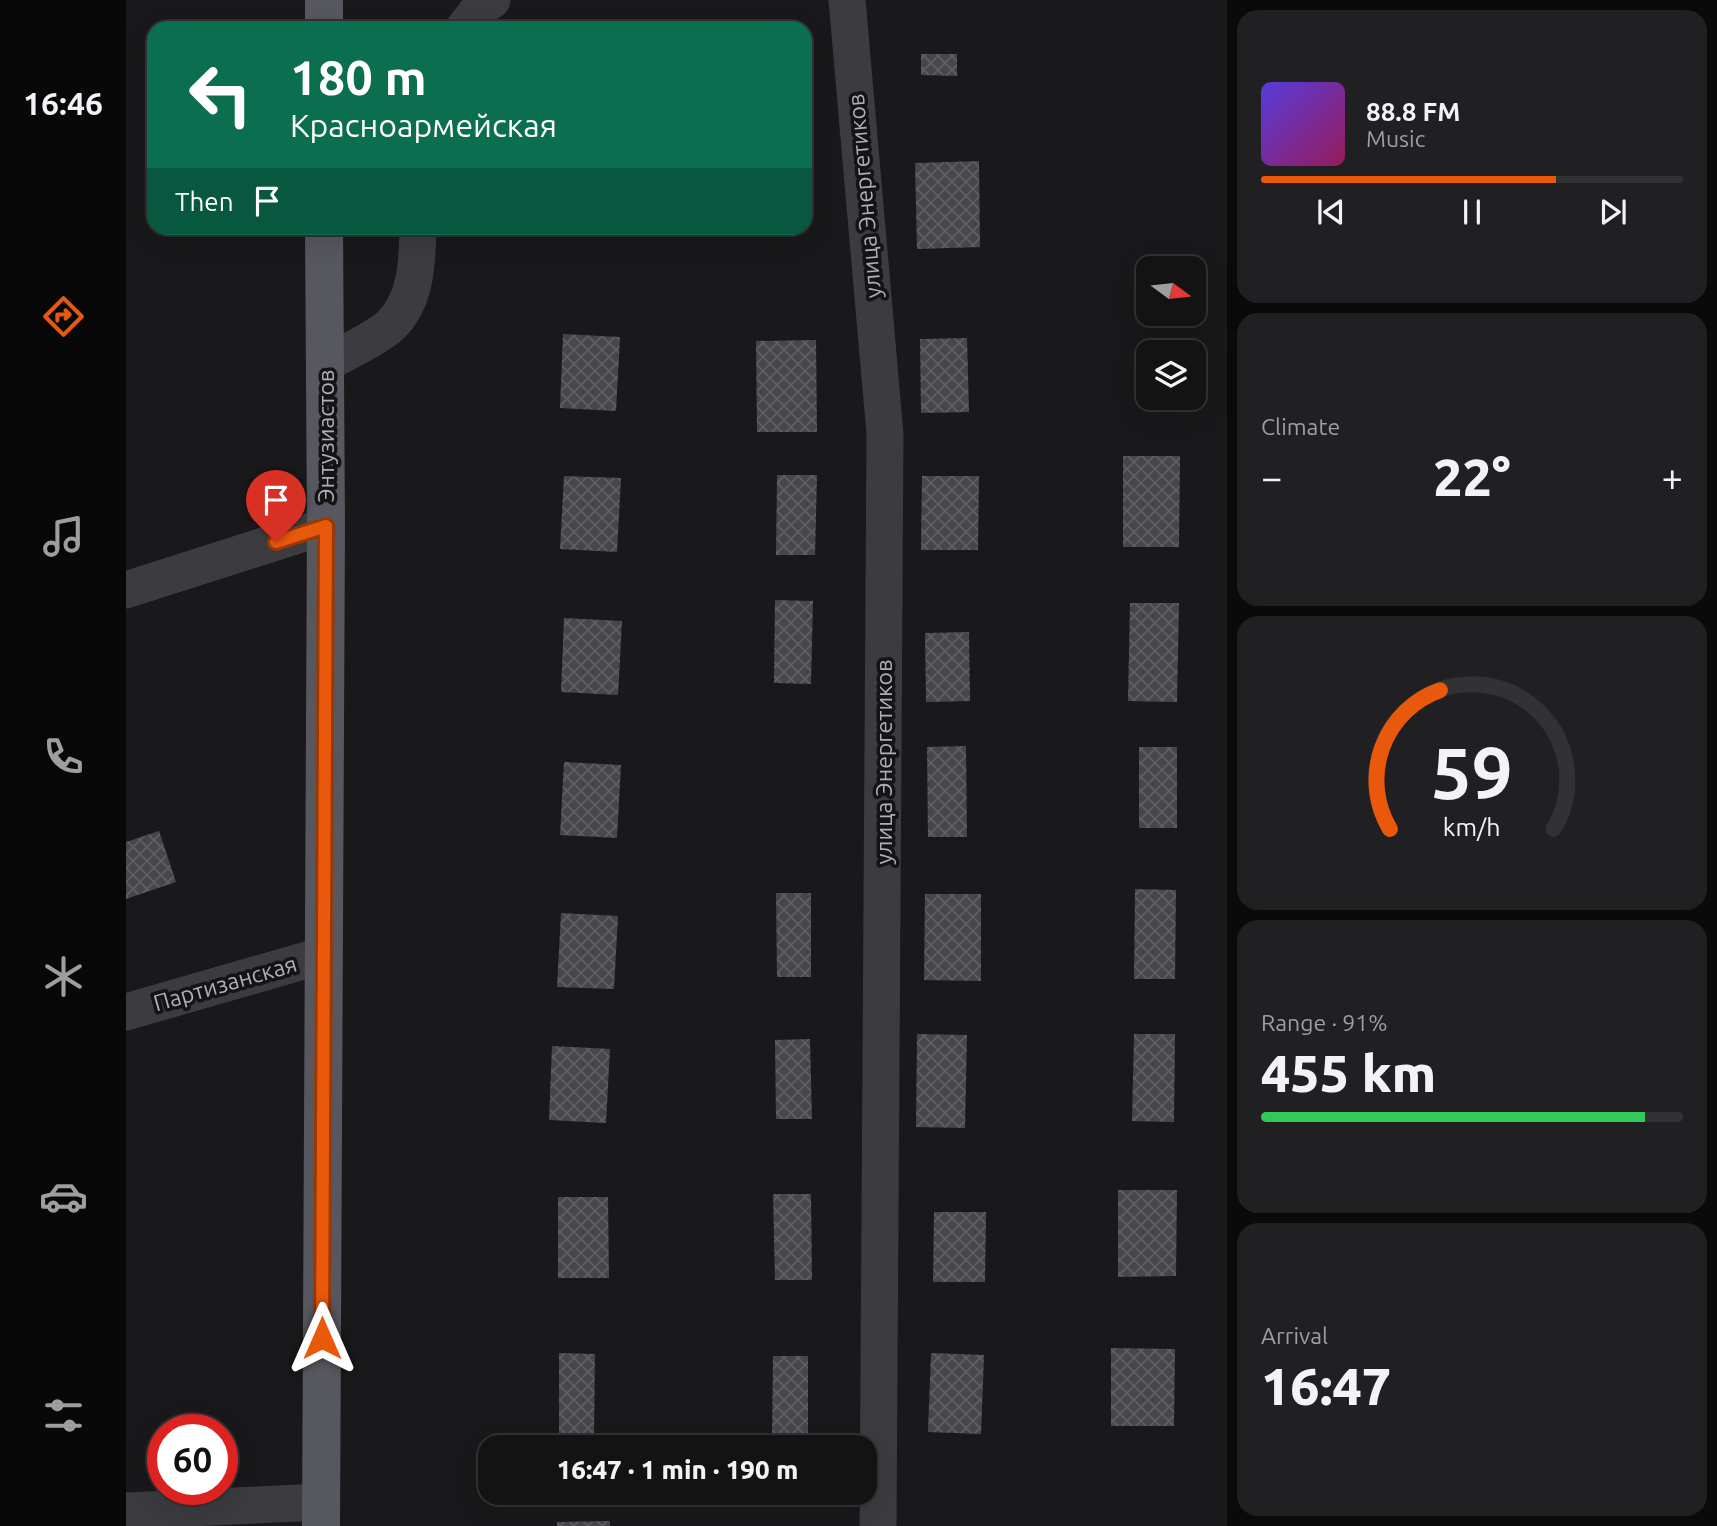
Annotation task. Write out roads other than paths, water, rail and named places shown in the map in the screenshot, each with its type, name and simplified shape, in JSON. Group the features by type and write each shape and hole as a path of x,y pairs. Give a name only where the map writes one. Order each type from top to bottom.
{"main road":[{"path":"324,0 324,21"},
{"name":"Энтузиастов","path":"321,1514 326,526 324,235"}],"street":[{"path":"469,21 478,10 492,0"},
{"name":"улица Энергетиков","path":"847,0 885,434 878,1526"},
{"path":"325,364 390,325 410,297 417,265 418,235"},
{"path":"126,590 326,526"},
{"name":"Партизанская","path":"126,1012 324,955"},
{"path":"126,1511 321,1514"}]}
